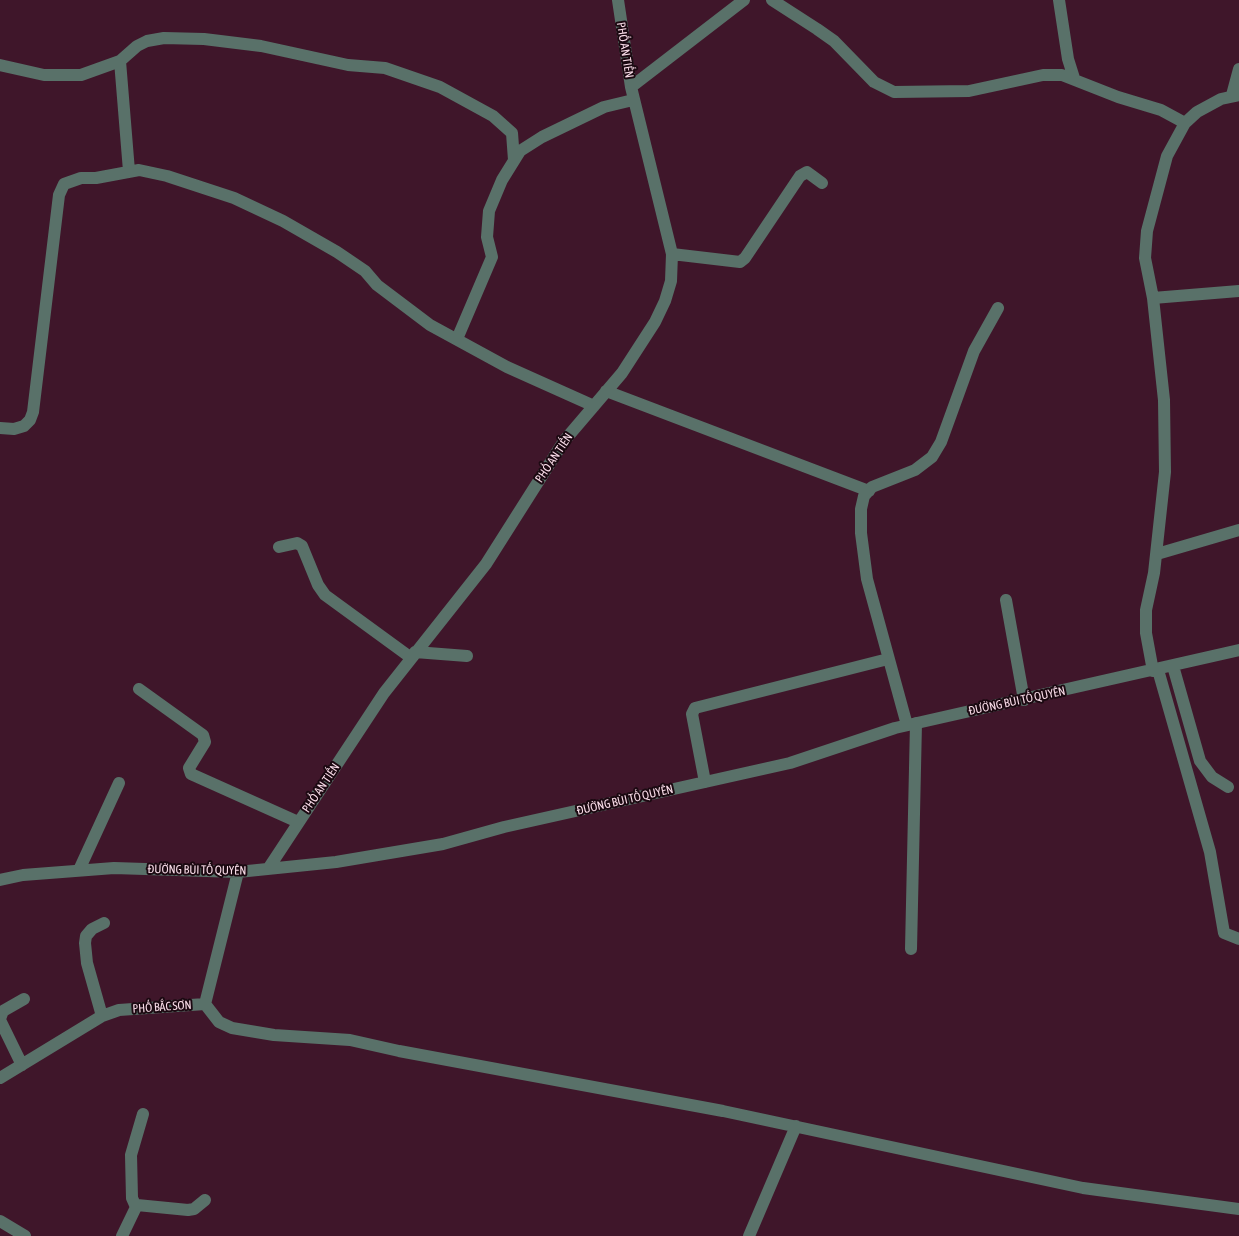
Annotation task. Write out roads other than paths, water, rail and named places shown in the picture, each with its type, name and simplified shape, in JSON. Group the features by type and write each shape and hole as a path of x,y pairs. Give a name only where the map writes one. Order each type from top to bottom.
{"street":[{"name":"PHỐ AN TIẾN","path":"268,868 384,693 412,655 486,564 564,441 622,373 655,322 670,281 672,254 632,93 618,0"},
{"path":"457,339 492,257 487,237 489,211 502,180 520,151 542,137 632,93 744,0"},
{"path":"772,0 834,41 874,82 894,92 969,91 1043,75 1062,75 1074,78 1118,97 1162,110 1185,123"},
{"path":"1059,0 1068,59 1074,78"},
{"path":"0,65 62,76 81,75 120,61 137,46 147,41 164,38 204,39 261,46 348,65 399,72 440,88 493,116 512,132 514,160"},
{"path":"120,61 129,171"},
{"path":"1239,69 1236,95 1197,112 1185,123 1167,156 1147,231 1145,258 1153,298 1164,400 1165,472 1157,554 1146,610 1146,633 1210,852 1224,933 1239,939"},
{"path":"0,428 14,429 24,426 30,420 33,412 59,195 64,184 81,178 96,178 129,171 167,176 234,198 268,213 337,252 364,271 377,285 430,325 507,367 594,406"},
{"path":"672,254 740,262 745,258 800,176 807,172 822,183"},
{"path":"1153,298 1239,291"},
{"path":"911,949 912,724 888,659 867,579 861,533 862,509 864,496 872,487 915,470 932,457 941,442 974,351 998,308"},
{"path":"606,391 736,438 869,491"},
{"path":"1157,554 1239,530"},
{"path":"280,547 297,543 302,546 318,585 325,595 412,655 467,656"},
{"path":"1006,600 1024,700"},
{"name":"ĐƯỜNG BÙI TỐ QUYÊN","path":"0,880 23,875 114,868 238,872 336,862 443,844 504,827 790,763 912,724 1239,650"},
{"path":"705,782 692,714 695,708 888,659"},
{"path":"1173,666 1200,761 1212,777 1228,787"},
{"path":"140,688 203,735 205,742 189,768 191,774 298,822"},
{"path":"79,870 119,783"},
{"name":"PHỐ BẮC SƠN","path":"0,1078 102,1016 134,1008 205,1004 238,872"},
{"path":"102,1016 87,963 85,943 86,936 92,929 104,923"},
{"path":"22,1065 0,1019 3,1011 24,999"},
{"path":"205,1004 219,1022 232,1028 274,1034 350,1040 796,1126 1083,1188 1239,1209"},
{"path":"136,1206 132,1198 131,1155 143,1114"},
{"path":"749,1236 796,1126"},
{"path":"136,1206 144,1204 188,1210 194,1209 204,1200"},
{"path":"122,1236 136,1206"},
{"path":"0,1221 25,1236"}]}
